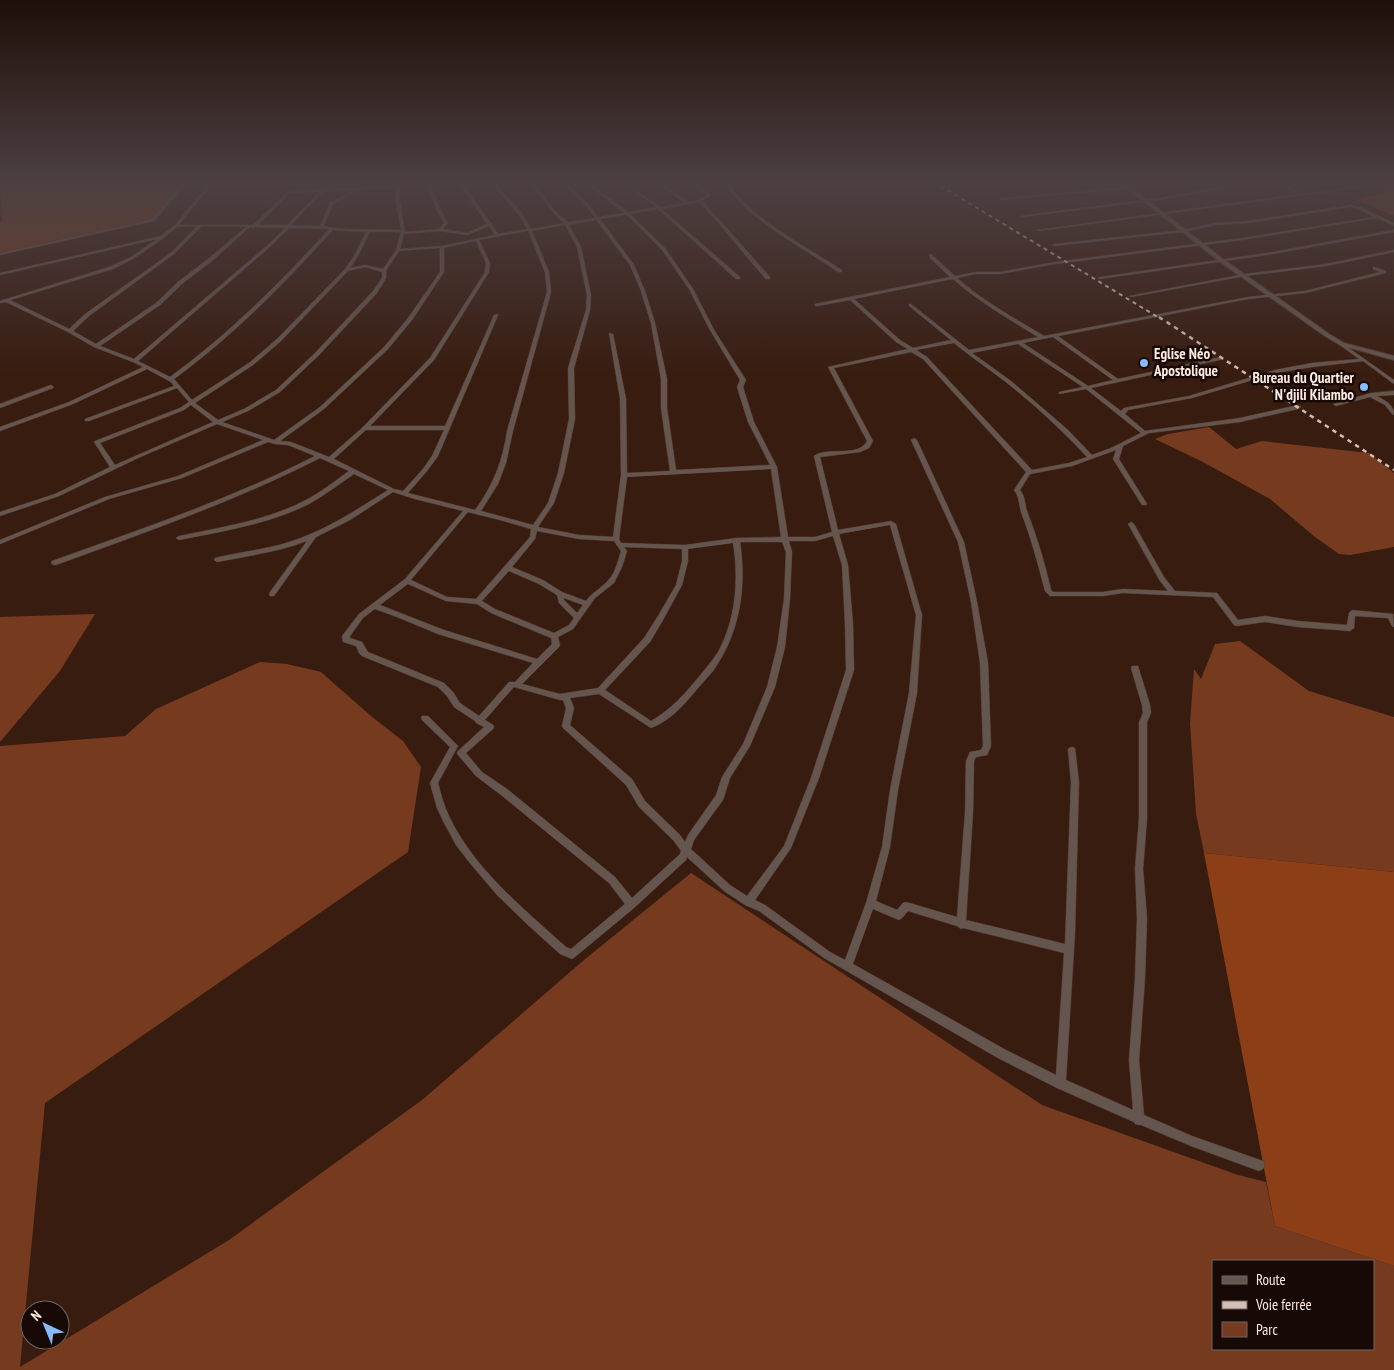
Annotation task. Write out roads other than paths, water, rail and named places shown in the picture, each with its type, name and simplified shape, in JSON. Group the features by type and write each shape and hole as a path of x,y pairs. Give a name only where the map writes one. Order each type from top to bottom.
{"street":[{"path":"0,254 36,246"},
{"path":"0,274 121,246"},
{"path":"3,301 111,268 132,258 150,246"},
{"path":"70,331 87,315 174,253 181,246"},
{"path":"96,346 158,304 181,282 227,246"},
{"path":"135,361 270,246"},
{"path":"170,380 220,342 316,246"},
{"path":"114,468 97,442 192,403 251,364 279,340 347,270 361,246"},
{"path":"0,514 57,495 264,401 302,369 375,292 384,278 384,271 399,246"},
{"path":"398,250 447,246"},
{"path":"330,460 365,428 432,359 486,272 488,263 480,246"},
{"path":"477,512 489,497 508,448 511,425 548,301 547,272 535,246"},
{"path":"478,602 533,537 534,528 551,504 561,473 572,419 571,368 588,310 589,295 579,246"},
{"path":"617,246 632,266 654,323 664,378 663,402 673,473"},
{"path":"454,746 434,783 447,822 467,854 497,891 563,951 572,954 631,905 683,857 691,838 720,797 726,777 746,746 771,687 781,647 787,599 789,552 784,540 774,467 752,422 740,387 743,380 712,330 691,289 661,246"},
{"path":"702,246 738,278"},
{"path":"739,246 768,278"},
{"path":"802,246 840,271"},
{"path":"817,306 976,274 1000,273 1055,262 1186,246"},
{"path":"1204,246 1221,260 1245,275 1327,336 1342,344 1394,382"},
{"path":"1100,278 1315,246"},
{"path":"275,442 337,396 390,343 410,319 442,272 442,247"},
{"path":"1131,296 1245,275 1326,266 1394,251"},
{"path":"931,255 931,258 995,309 1042,337"},
{"path":"347,270 365,266 384,271"},
{"path":"969,352 1188,309 1271,295 1305,292 1384,272 1375,268"},
{"path":"852,299 898,342 925,358 1030,472"},
{"path":"3,301 70,331 96,346 148,367 178,386 192,403 218,423 267,440 289,443 330,460 392,490 534,528 579,537 685,548 736,540 815,538 891,523 894,525 919,614 913,693 894,790 886,846 871,903 847,966"},
{"path":"911,305 954,341 1009,382 1065,430 1091,456"},
{"path":"405,493 430,464 496,315"},
{"path":"554,636 571,627 587,604 612,581 624,551 618,542 624,475 623,399 611,334"},
{"path":"1054,335 1116,380"},
{"path":"748,902 787,848 815,778 850,670 845,565 835,533 817,456 858,450 867,447 870,441 831,367 954,341"},
{"path":"1018,342 1044,357 1087,388 1144,433"},
{"path":"1342,344 1394,358"},
{"path":"1061,393 1116,380 1221,360"},
{"path":"1122,414 1126,409 1190,397 1275,372 1312,365 1362,360"},
{"path":"0,429 71,403 148,367"},
{"path":"87,420 178,386"},
{"path":"0,406 51,388"},
{"path":"1336,404 1371,395 1394,393"},
{"path":"1371,395 1387,404 1394,413"},
{"path":"1298,407 1240,420 1144,433 1120,446 1070,465 1030,472 1017,490 1020,493 1020,499 1035,541 1048,591 1052,594 1103,594 1124,590 1215,594 1234,621 1239,624 1265,619 1350,628 1352,613 1390,616 1394,624"},
{"path":"365,428 446,428"},
{"path":"0,542 107,498 180,477 267,440"},
{"path":"914,440 961,542 974,602 984,663 986,746 984,753 974,754 970,761 970,813 961,924"},
{"path":"1120,446 1116,459 1144,504"},
{"path":"54,563 187,515 286,473 319,456"},
{"path":"624,475 774,467"},
{"path":"179,538 249,523 285,512 302,505 352,472"},
{"path":"217,560 301,541 350,518 392,490"},
{"path":"461,753 490,727 457,705 441,685 365,654 359,644 346,640 346,636 361,616 408,581 466,510"},
{"path":"1131,524 1162,579 1173,593"},
{"path":"272,594 314,537 328,529"},
{"path":"600,691 651,725 659,721 680,703 712,666 730,631 739,592 739,556 736,540"},
{"path":"479,721 512,684 566,697 600,691 647,640 661,618 679,585 685,561 685,548"},
{"path":"508,568 541,582 560,594 587,604"},
{"path":"408,581 446,599 478,602 493,611 554,636"},
{"path":"560,594 561,601 578,617"},
{"path":"373,606 394,611 441,632 486,647 503,650 536,662"},
{"path":"516,685 536,662 556,645 554,636"},
{"path":"1134,668 1147,713 1144,722 1143,819 1139,870 1142,918 1140,978 1134,1060 1139,1120"},
{"path":"566,697 570,708 566,726 629,782 642,804 678,838 686,850 727,888 748,902 762,908 827,955 1002,1054 1139,1120 1236,1158 1259,1165"},
{"path":"424,718 461,753 479,774 504,792 612,880 631,905"},
{"path":"1061,1084 1075,782 1072,750"},
{"path":"871,903 899,915 906,906 961,924 1037,943 1059,946 1068,950"}],"railway":[{"path":"1040,246 1161,319"},
{"path":"1159,317 1394,470"}],"place":[{"name":"Eglise Néo Apostolique","path":"1144,363"},
{"name":"Bureau du Quartier N'djili Kilambo","path":"1364,387"}]}
